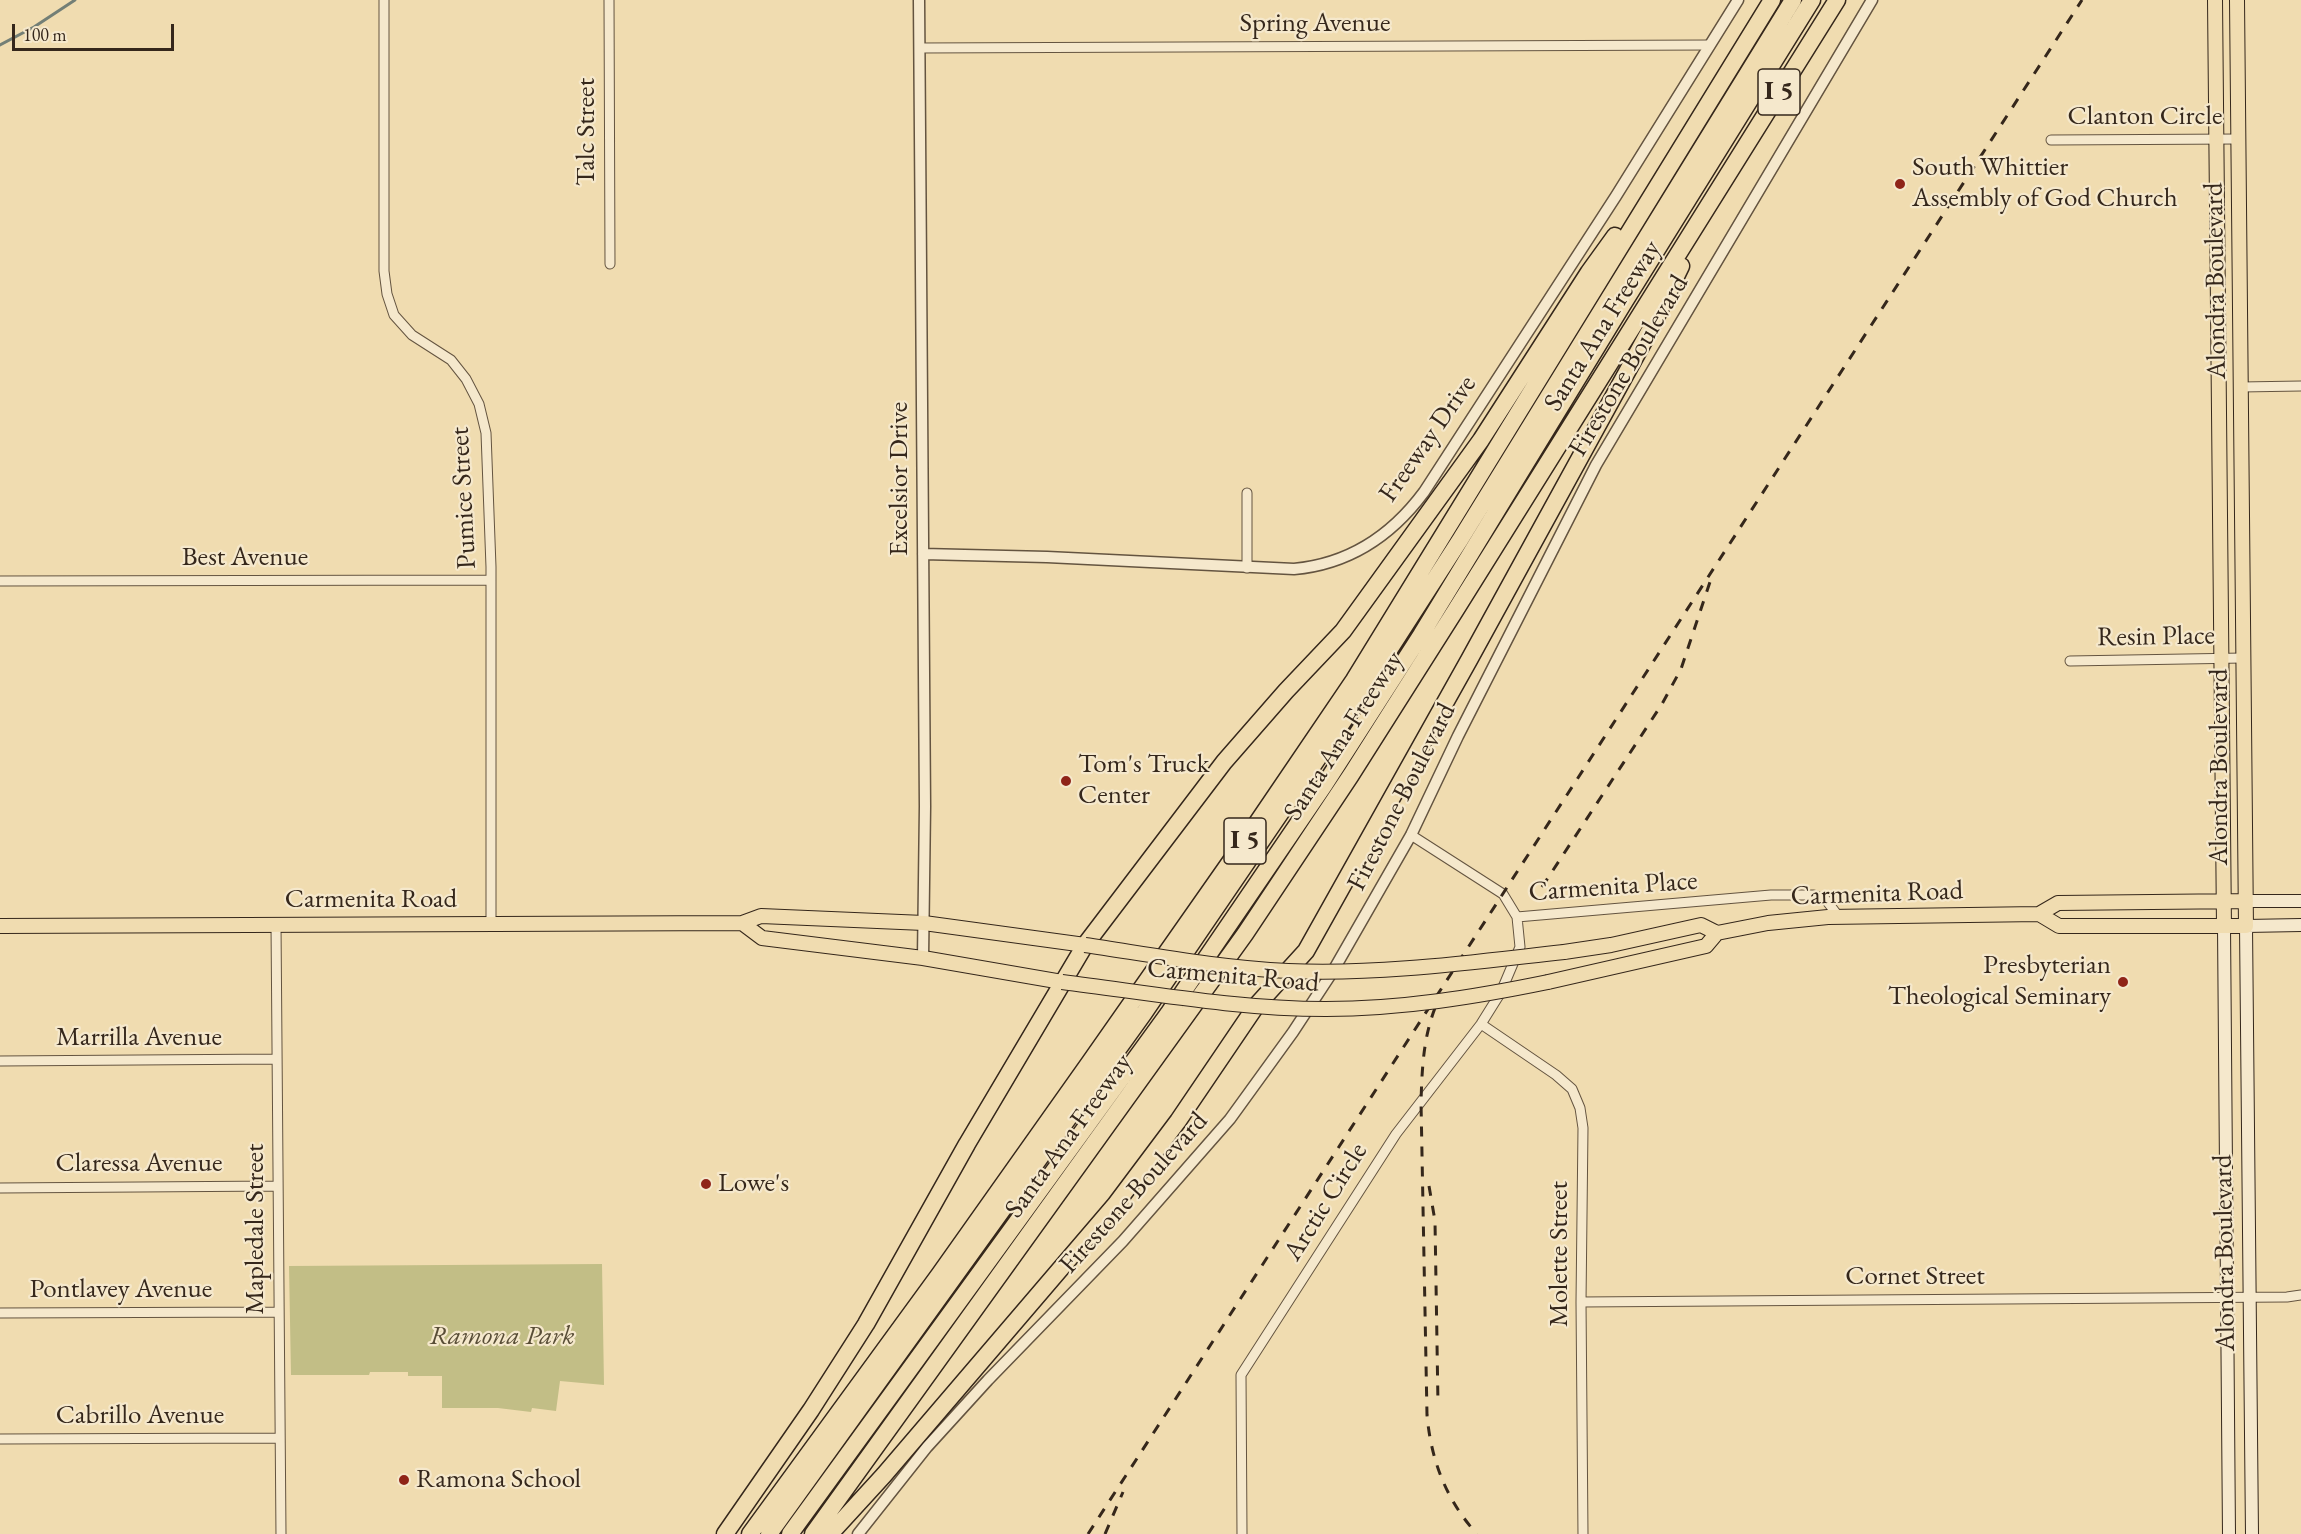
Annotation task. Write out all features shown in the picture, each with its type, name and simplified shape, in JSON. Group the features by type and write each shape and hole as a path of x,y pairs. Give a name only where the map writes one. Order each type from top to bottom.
{"highway":[{"name":"Santa Ana Freeway","path":"750,1534 1070,1091 1242,845 1347,689 1772,0"},
{"path":"769,1534 1150,1004 1294,795 1460,540 1793,0"},
{"path":"790,1534 1168,1014 1325,784 1421,635 1812,0"},
{"name":"Santa Ana Freeway","path":"813,1534 1245,934 1431,650 1838,0"},
{"path":"725,1534 811,1410 866,1324 1085,945 1224,762 1286,691 1343,631 1481,440 1589,272 1698,120"},
{"path":"830,1534 884,1475 1114,1205 1178,1121 1256,1006 1306,951 1644,340 1721,185"}],"main road":[{"name":"Alondra Boulevard","path":"2215,0 2229,1534"},
{"name":"Alondra Boulevard","path":"2237,0 2252,1534"},
{"path":"2220,459 2242,458"},
{"name":"Carmenita Road","path":"0,926 742,923 761,916 924,922 1206,963 1287,971 1415,968 1564,952 1611,945 1701,925 1717,933 1768,923 1839,917 2039,914 2058,903 2301,901"},
{"name":"Carmenita Road","path":"2039,914 2059,926 2301,926"},
{"name":"Carmenita Road","path":"742,923 762,938 923,958 1062,982 1256,1006 1325,1009 1400,1006 1475,997 1706,946 1717,933"}],"street":[{"name":"Pumice Street","path":"384,0 384,284 394,315 412,335 451,360 466,380 479,404 486,433 491,580 491,923"},
{"name":"Talc Street","path":"609,0 610,264"},
{"name":"Excelsior Drive","path":"919,0 926,837 923,958"},
{"name":"Freeway Drive","path":"923,554 1047,557 1294,569 1333,561 1380,538 1409,512 1424,492 1603,216 1738,0"},
{"name":"Firestone Boulevard","path":"858,1534 927,1447 988,1380 1123,1241 1230,1119 1293,1032 1333,971 1411,835 1458,736 1596,465 1872,0"},
{"name":"Spring Avenue","path":"920,48 1710,45"},
{"name":"Clanton Circle","path":"2051,140 2238,139"},
{"path":"2241,387 2301,386"},
{"path":"1247,493 1247,568"},
{"name":"Best Avenue","path":"0,581 491,580"},
{"name":"Resin Place","path":"2070,661 2243,658"},
{"name":"Carmenita Place","path":"1411,835 1503,894 1517,917 1771,895 1802,895 1822,898 1839,917"},
{"name":"Arctic Circle","path":"1242,1534 1240,1375 1396,1134 1481,1024 1502,992 1520,947 1517,917"},
{"name":"Mapledale Street","path":"276,924 281,1534"},
{"name":"Molette Street","path":"1481,1024 1557,1075 1572,1089 1580,1108 1583,1128 1581,1302 1583,1534"},
{"name":"Marrilla Avenue","path":"0,1061 277,1059"},
{"name":"Claressa Avenue","path":"0,1188 278,1186"},
{"name":"Cornet Street","path":"1581,1302 2301,1295"},
{"name":"Pontlavey Avenue","path":"0,1313 279,1312"},
{"name":"Cabrillo Avenue","path":"0,1439 280,1438"}],"green space":[{"name":"Ramona Park","path":"602,1264 604,1385 560,1381 556,1411 532,1408 531,1412 498,1408 442,1408 442,1376 408,1376 408,1372 370,1372 369,1375 291,1375 289,1266"}],"waterway":[{"path":"0,45 34,27 75,0"}],"railway":[{"path":"1088,1534 2082,0"},
{"path":"1542,887 1662,704 1681,669 1710,582"},
{"path":"1435,1008 1426,1043 1421,1102 1427,1415 1432,1448 1442,1479 1457,1507 1477,1534"},
{"path":"1429,1186 1435,1221 1438,1404"},
{"path":"1105,1534 1123,1492"}],"place":[{"name":"South Whittier Assembly of God Church","path":"1900,184"},
{"name":"Tom's Truck Center","path":"1066,781"},
{"name":"Presbyterian Theological Seminary","path":"2123,982"},
{"name":"Lowe's","path":"706,1184"},
{"name":"Ramona School","path":"404,1480"}]}
